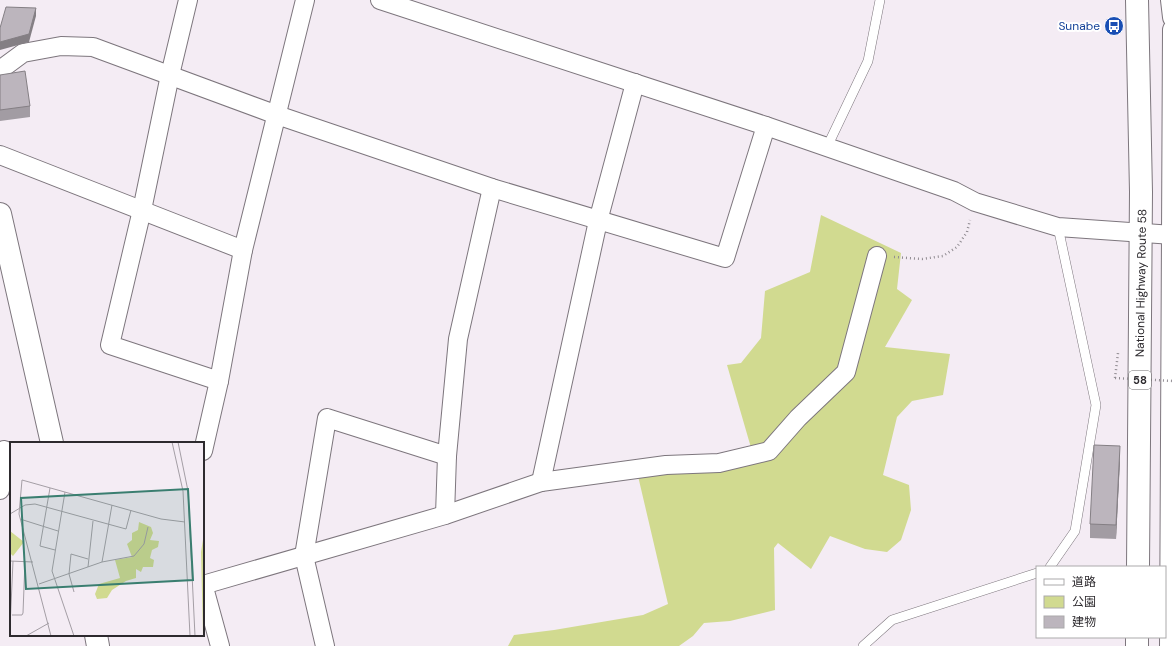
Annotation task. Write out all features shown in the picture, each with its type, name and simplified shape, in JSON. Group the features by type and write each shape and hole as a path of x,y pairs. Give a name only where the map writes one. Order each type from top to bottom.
{"main road":[{"name":"National Highway Route 58","path":"1137,0 1141,184 1138,566"},
{"path":"1172,0 1174,18"},
{"path":"1171,646 1174,30"},
{"path":"0,214 52,442"},
{"path":"96,636 98,646"}],"street":[{"path":"188,0 170,75 142,210 110,345 219,381"},
{"path":"204,447 219,381 242,250 305,0"},
{"path":"380,0 766,126 954,191 975,202 1058,227 1173,235"},
{"path":"0,70 23,53 61,46 93,47 277,115 492,188 725,258 766,126"},
{"path":"541,482 598,221 635,83"},
{"path":"0,155 242,250"},
{"path":"445,514 447,456 458,339 492,188"},
{"path":"204,585 445,514 541,482 666,465 719,463 769,450 798,418 846,372 877,256"},
{"path":"325,646 304,556 327,418 447,456"},
{"path":"0,490 5,450"},
{"path":"204,589 220,646"}],"lane":[{"path":"828,148 868,61 880,0"},
{"path":"1051,566 1075,531 1096,406 1058,227"},
{"path":"863,646 892,620 1036,573"}],"path":[{"path":"877,256 922,259 943,256 957,247 967,232 975,202"},
{"path":"1118,351 1115,378 1174,380"}],"green space":[{"path":"821,215 901,253 897,289 912,300 885,347 950,354 943,395 912,401 897,417 883,475 909,485 911,510 901,540 887,552 865,549 830,536 811,569 778,543 774,548 775,610 730,621 704,623 693,636 679,646 508,646 514,635 643,615 668,604 638,476 754,458 727,365 741,363 761,338 765,291 810,272"}],"building":[{"path":"6,7 36,8 29,34 0,42 0,28"},
{"path":"25,71 30,106 0,110 0,75"},
{"path":"1094,445 1120,446 1116,525 1090,524"}],"place":[{"name":"Sunabe","path":"1114,26"}]}
